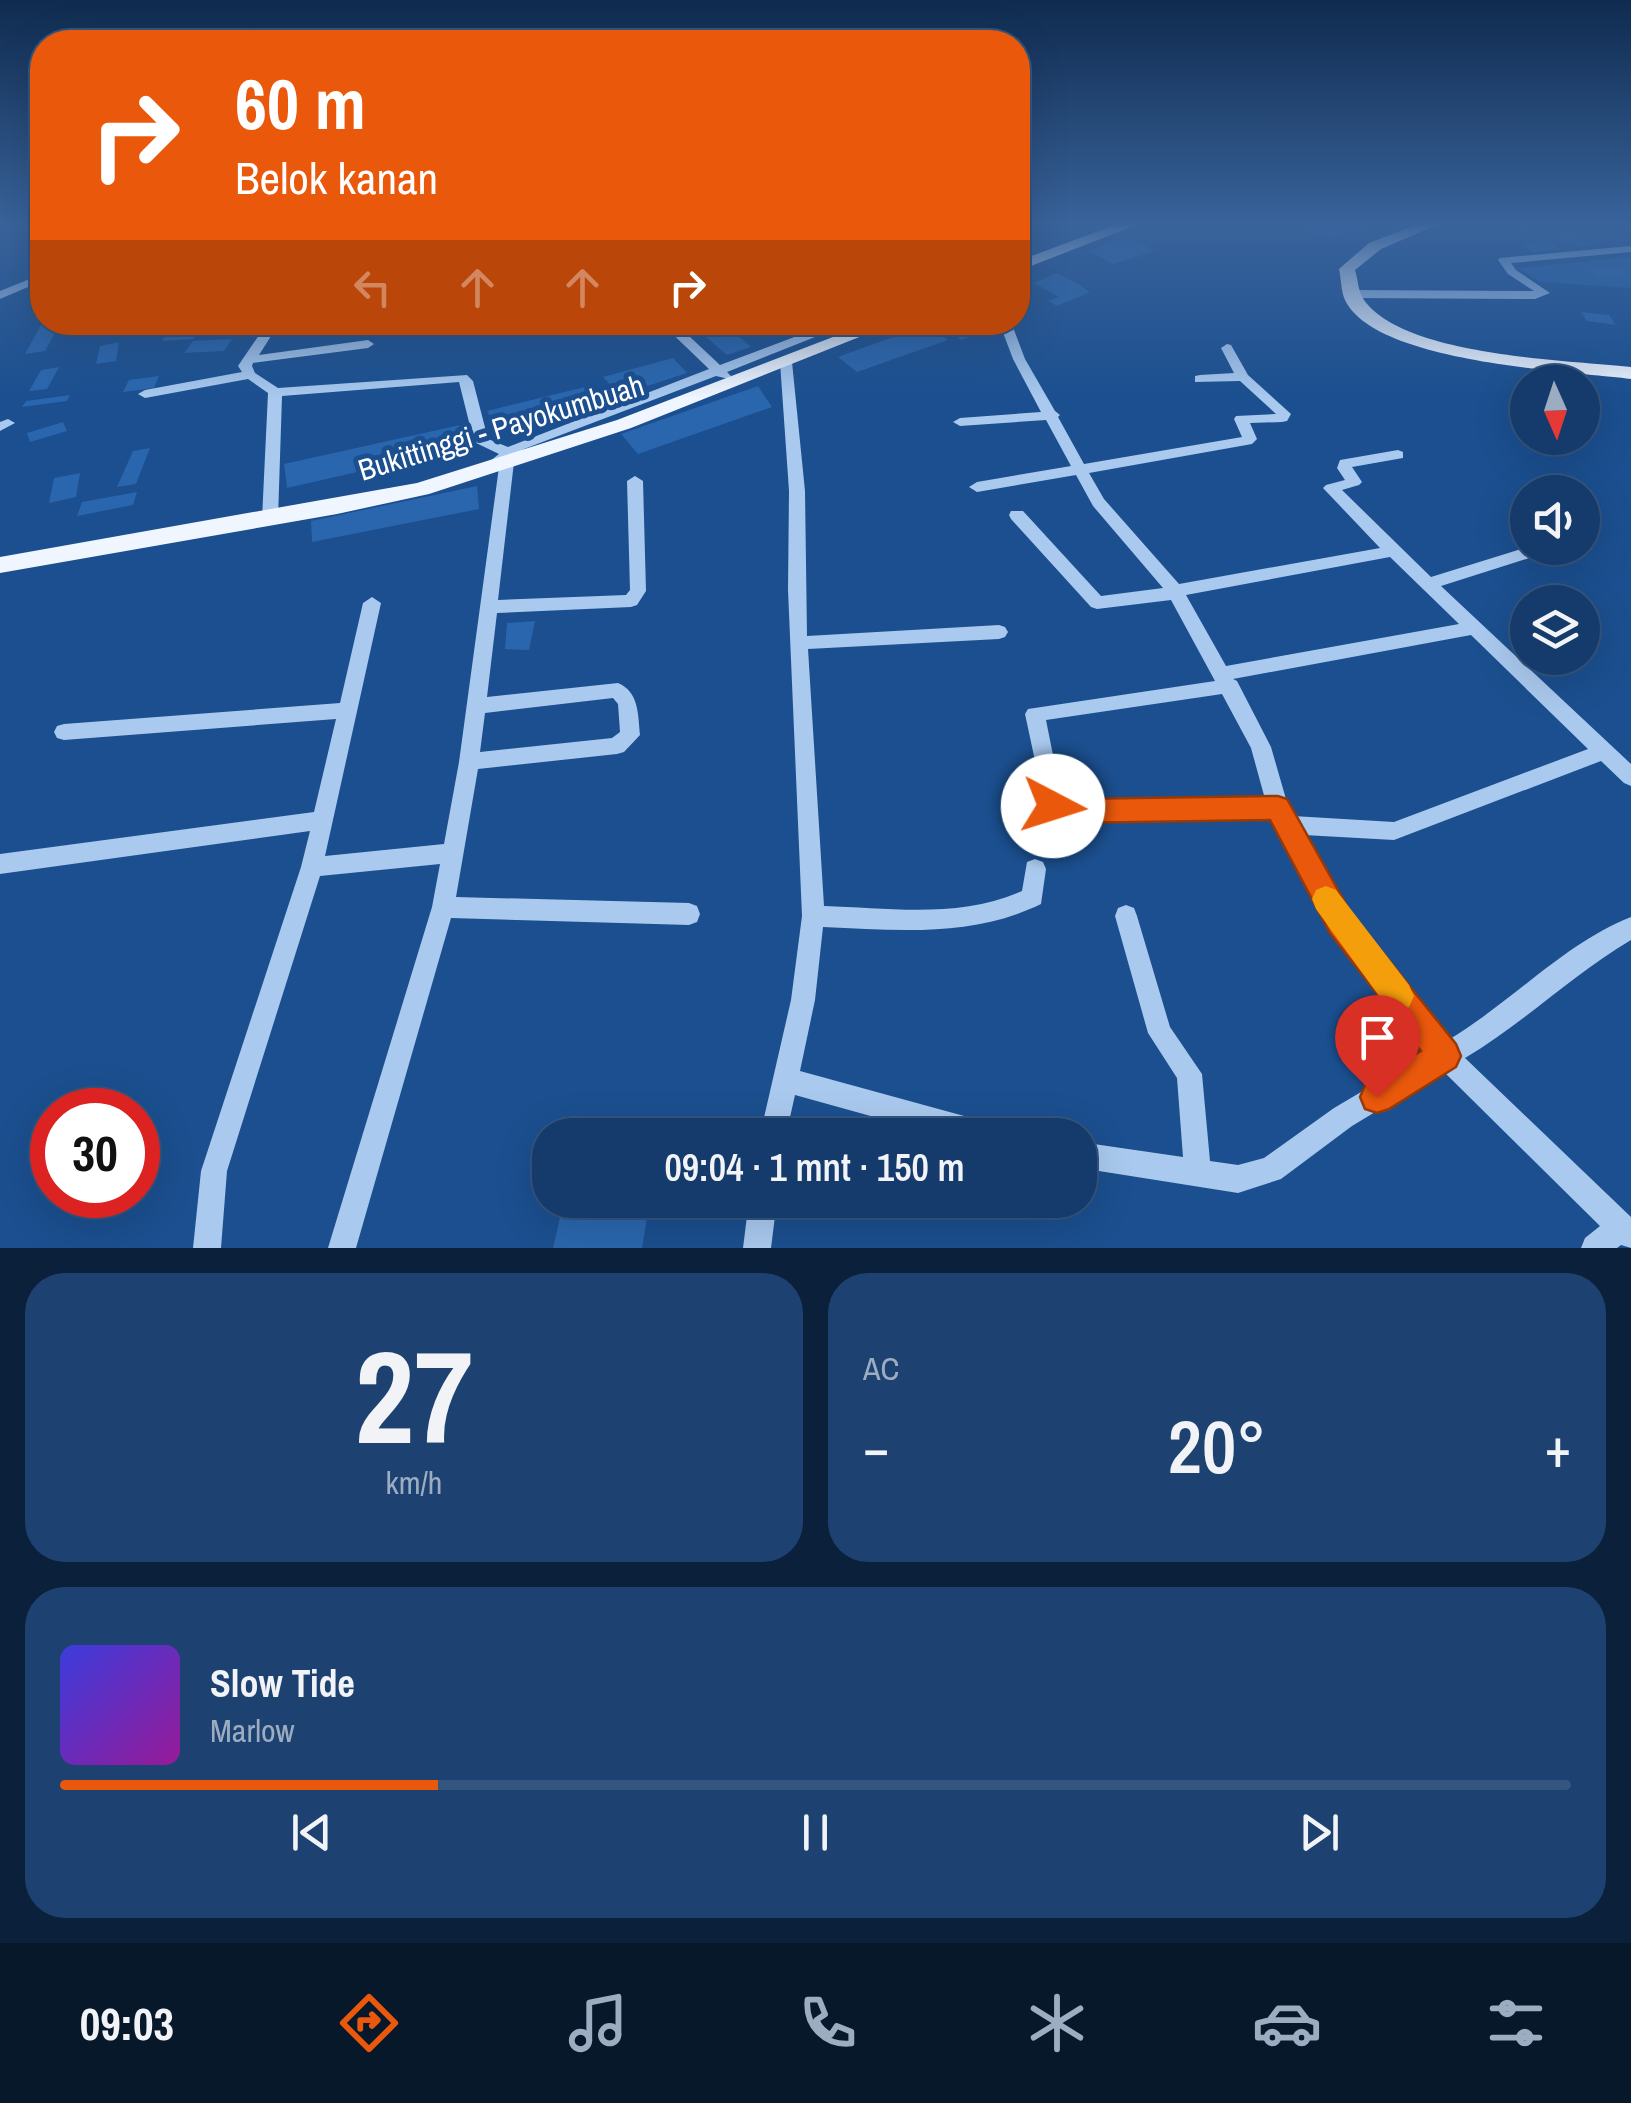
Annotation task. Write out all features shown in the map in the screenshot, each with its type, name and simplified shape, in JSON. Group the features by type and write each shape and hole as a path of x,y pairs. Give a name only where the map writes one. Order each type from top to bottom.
{"main road":[{"path":"1347,283 1367,316 1385,330 1405,338 1457,351 1631,374"},
{"name":"Bukittinggi - Payokumbuah","path":"0,565 270,519 420,488 725,376 786,362 856,335"}],"street":[{"path":"0,295 27,283"},
{"path":"1352,294 1544,293 1534,283"},
{"path":"249,367 267,335"},
{"path":"680,335 725,376 817,335"},
{"path":"1010,335 1103,509 1176,592 1226,680 1262,747 1282,816 1340,923 1445,1056 1626,1232 1595,1248"},
{"path":"145,394 249,367 368,344"},
{"path":"977,487 1247,441 1250,439 1242,417 1285,416 1243,378 1227,348"},
{"path":"776,1118 803,1000 813,916 798,643 798,490 786,362"},
{"path":"249,367 276,392 462,378 482,442 501,461 490,607 444,908 342,1248"},
{"path":"1200,379 1243,378"},
{"path":"270,519 276,392"},
{"path":"960,422 1054,415"},
{"path":"1398,455 1345,463 1344,468 1354,482 1331,488 1631,777"},
{"path":"490,607 630,601 638,591 635,481"},
{"path":"1016,514 1097,603 1393,551"},
{"path":"1428,584 1510,558"},
{"path":"207,1248 214,1171 312,867 372,603"},
{"path":"1475,628 1226,680 1035,714 1053,806 1070,811 1282,816 1394,830 1605,751"},
{"path":"798,643 998,632"},
{"path":"469,762 617,746 630,735 627,702 618,690 477,706"},
{"path":"64,732 349,710"},
{"path":"0,864 323,820"},
{"path":"312,867 454,853"},
{"path":"813,916 954,919 1020,905 1033,897 1035,870"},
{"path":"444,908 689,914"},
{"path":"1126,916 1160,1033 1189,1074 1198,1171"},
{"path":"1097,1156 1238,1179 1272,1169 1343,1117 1488,1032 1584,955 1631,928"},
{"path":"784,1079 925,1118"},
{"path":"757,1248 761,1218"}],"shaded area":[{"path":"1559,283 1631,283 1631,288"}],"building":[{"path":"1034,283 1076,283 1090,292 1057,306 1048,301 1059,297"},
{"path":"1581,312 1609,315 1616,325 1587,321"},
{"path":"35,335 54,335 45,351 25,354"},
{"path":"166,335 196,335 193,339 162,341"},
{"path":"704,335 737,335 751,347 727,355"},
{"path":"898,335 941,335 948,340 857,372 838,357"},
{"path":"232,339 224,351 184,353 193,341"},
{"path":"119,342 116,361 96,364 100,346"},
{"path":"673,358 687,373 620,395 603,377"},
{"path":"59,367 47,389 29,391 41,370"},
{"path":"159,376 154,388 123,392 129,380"},
{"path":"758,386 772,407 638,454 621,434"},
{"path":"585,387 599,404 498,429 487,411"},
{"path":"70,395 67,401 22,407 26,401"},
{"path":"63,422 67,431 30,442 27,433"},
{"path":"460,425 467,447 287,488 284,464"},
{"path":"150,448 136,484 117,487 133,451"},
{"path":"80,473 76,497 49,503 54,478"},
{"path":"477,486 479,509 312,542 311,521"},
{"path":"137,492 133,505 77,516 82,502"},
{"path":"535,621 529,650 505,649 507,623"},
{"path":"560,1218 647,1218 642,1248 553,1248"}],"slow traffic":[{"path":"1326,899 1340,923 1398,996"}],"route":[{"path":"1053,806 1070,811 1278,808 1340,923 1445,1056 1377,1097"}]}
